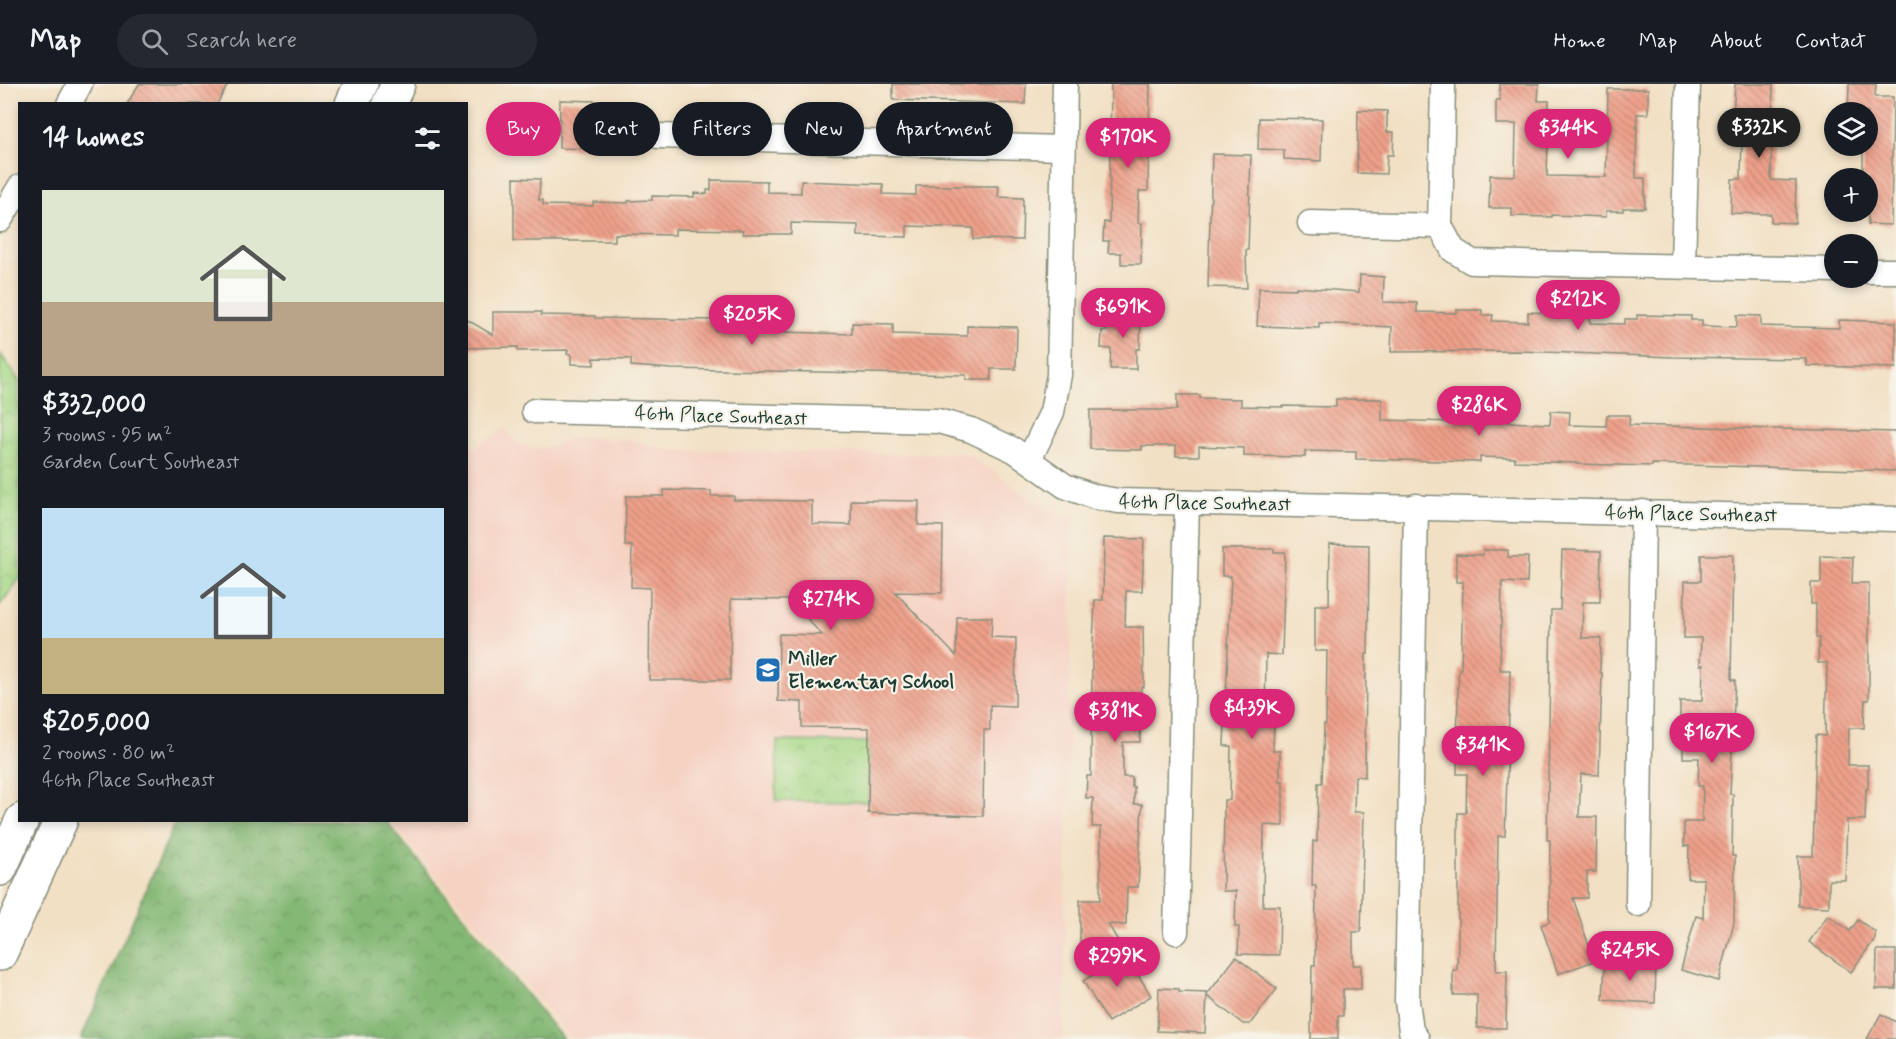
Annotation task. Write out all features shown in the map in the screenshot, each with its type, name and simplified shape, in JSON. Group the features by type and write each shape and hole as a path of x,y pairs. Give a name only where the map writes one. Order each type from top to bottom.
{"highway":[{"path":"353,102 361,84"},
{"path":"390,102 398,84"},
{"path":"0,869 21,822"},
{"path":"0,954 60,822"}],"street":[{"path":"70,102 80,84"},
{"path":"1029,460 1052,412 1059,375 1065,84"},
{"path":"1443,84 1440,226 1453,250 1472,262 1824,270"},
{"path":"1683,266 1688,84"},
{"path":"660,136 1063,148"},
{"path":"0,220 18,190"},
{"path":"1310,222 1440,226"},
{"path":"1878,271 1896,271"},
{"name":"46th Place Southeast","path":"534,411 938,421 971,430 1029,460 1065,486 1095,497 1118,501 1416,506 1896,519"},
{"path":"1176,932 1187,503"},
{"path":"1416,506 1407,1001 1411,1031 1417,1039"},
{"path":"1638,904 1643,512"}],"shaded area":[{"name":"Miller Elementary School","path":"505,428 518,443 537,449 578,437 634,440 670,450 914,454 962,452 996,473 1028,498 1062,516 1073,519 1063,1039 572,1039 391,822 468,822 468,447 475,447"}],"green space":[{"path":"0,353 18,380 18,581 0,605"},
{"path":"777,741 869,742 868,802 776,801"},
{"path":"176,822 387,822 563,1039 81,1039"}],"building":[{"path":"139,84 228,84 218,102 128,102"},
{"path":"893,84 1026,84 1025,104 893,100"},
{"path":"1111,84 1150,84 1148,191 1139,191 1138,223 1142,223 1141,264 1121,264 1121,253 1108,253 1109,241 1103,241 1104,222 1109,223"},
{"path":"1500,84 1539,84 1538,101 1549,101 1547,176 1606,177 1608,89 1648,89 1648,114 1637,114 1636,178 1645,178 1645,208 1606,211 1606,217 1552,215 1552,217 1512,216 1512,208 1489,208 1490,175 1515,176 1516,124 1496,124 1496,100 1500,100"},
{"path":"1735,84 1773,84 1771,180 1796,181 1795,223 1771,222 1771,214 1731,213 1732,179 1741,179 1742,135 1738,135 1738,116 1733,116"},
{"path":"1849,84 1876,84 1875,97 1893,97 1891,225 1868,224 1868,222 1878,222 1878,168 1863,168 1863,156 1878,156 1878,102 1848,102"},
{"path":"560,100 595,101 573,102 573,148 561,148"},
{"path":"1358,110 1387,111 1387,132 1394,132 1393,155 1387,155 1386,174 1357,173"},
{"path":"1259,118 1322,119 1321,161 1284,159 1284,150 1258,149"},
{"path":"1212,154 1251,155 1248,250 1246,250 1247,288 1208,287"},
{"path":"514,178 540,179 539,200 543,200 543,205 593,206 593,202 628,203 628,201 652,200 652,196 694,197 694,193 707,194 707,190 711,190 711,180 767,181 767,192 801,193 801,181 883,184 883,194 916,195 916,186 999,186 998,197 1023,198 1022,240 973,239 973,228 907,226 907,237 858,236 858,225 791,223 791,234 742,234 743,230 675,229 675,235 615,234 615,241 514,241"},
{"path":"1360,275 1384,277 1383,302 1417,303 1417,312 1457,313 1457,310 1482,310 1482,315 1493,315 1492,321 1528,322 1528,312 1590,315 1590,323 1625,324 1625,319 1637,319 1637,315 1691,316 1691,320 1702,320 1702,326 1737,327 1737,315 1761,316 1761,326 1839,328 1839,320 1896,322 1896,368 1807,366 1807,359 1519,351 1391,352 1392,327 1319,323 1319,328 1257,326 1259,288 1296,289 1296,287 1359,292"},
{"path":"1119,309 1141,309 1140,349 1136,349 1136,369 1110,369 1111,349 1101,348 1102,331 1107,331 1107,319 1119,319"},
{"path":"493,312 541,312 541,315 595,316 595,318 715,320 715,330 852,334 852,323 893,324 893,334 967,336 967,326 1017,327 1016,369 991,369 991,380 966,380 966,375 672,369 631,366 631,359 594,358 594,365 571,364 571,354 567,354 568,350 518,351 518,347 468,348 468,320 493,335"},
{"path":"1177,395 1241,399 1241,406 1283,407 1336,407 1336,399 1382,399 1382,420 1456,422 1456,405 1510,406 1509,422 1550,424 1551,411 1570,412 1569,425 1606,426 1607,415 1630,415 1629,425 1896,432 1896,471 1576,464 1480,457 1480,462 1356,459 1356,452 1305,451 1305,457 1244,456 1244,448 1199,446 1199,456 1176,456 1176,446 1142,446 1142,450 1090,449 1090,410 1177,410"},
{"path":"664,490 711,491 711,496 734,496 734,500 812,501 812,524 851,525 851,500 919,501 918,525 943,526 942,593 895,592 956,656 957,617 992,617 991,637 1016,638 1015,706 990,705 990,730 984,730 983,816 868,813 869,728 802,727 802,702 778,701 779,634 822,635 790,600 731,599 730,680 649,680 650,588 631,587 632,546 625,546 626,496 664,496"},
{"path":"1104,538 1144,539 1142,591 1126,591 1125,627 1143,627 1144,687 1141,687 1140,742 1123,742 1123,777 1132,777 1134,804 1142,804 1138,887 1127,887 1126,925 1108,924 1124,951 1080,950 1080,900 1100,900 1101,827 1092,827 1093,798 1086,798 1087,776 1091,776 1095,600 1103,600"},
{"path":"1330,544 1369,545 1365,777 1355,776 1354,812 1364,812 1361,932 1353,932 1353,965 1361,965 1361,989 1343,989 1343,1016 1338,1016 1338,1039 1311,1039 1316,886 1312,886 1313,841 1317,842 1318,783 1322,783 1327,651 1315,651 1315,605 1329,605"},
{"path":"1222,549 1274,549 1274,552 1285,552 1282,655 1266,654 1265,722 1274,722 1273,751 1280,751 1283,826 1264,825 1263,906 1280,906 1279,955 1238,954 1239,927 1235,927 1236,891 1223,891 1224,800 1230,800 1231,746 1224,746 1231,576 1222,576"},
{"path":"1483,550 1508,550 1508,557 1528,557 1527,583 1502,582 1500,670 1510,670 1505,836 1498,836 1496,971 1507,971 1506,1028 1477,1028 1477,995 1453,995 1453,970 1457,970 1458,941 1458,813 1466,813 1467,774 1457,774 1463,582 1456,582 1456,554 1483,555"},
{"path":"1562,550 1601,551 1600,602 1583,602 1582,638 1601,638 1600,672 1602,673 1599,775 1581,774 1579,817 1597,817 1596,872 1587,872 1587,898 1573,898 1594,961 1558,974 1541,925 1549,922 1550,840 1547,840 1551,610 1560,610"},
{"path":"1701,555 1733,555 1731,680 1735,680 1730,794 1733,794 1732,856 1735,856 1734,923 1719,981 1681,970 1696,916 1703,918 1704,879 1688,879 1689,846 1684,846 1684,822 1702,822 1703,786 1698,786 1699,758 1683,758 1683,728 1680,728 1680,701 1702,701 1701,638 1684,638 1685,581 1701,581"},
{"path":"1821,556 1853,557 1852,583 1869,583 1869,700 1865,700 1864,728 1849,728 1848,765 1868,765 1865,820 1847,820 1845,880 1829,880 1829,907 1798,906 1798,856 1813,856 1816,735 1825,736 1827,663 1818,663 1819,638 1816,638 1816,604 1811,604 1811,583 1821,583"},
{"path":"1828,915 1850,931 1858,920 1875,932 1875,939 1851,972 1809,942"},
{"path":"1877,950 1896,950 1896,989 1876,989"},
{"path":"1126,954 1151,996 1108,1022 1083,981"},
{"path":"1236,957 1277,989 1250,1024 1243,1024 1207,996 1205,1033 1157,1031 1159,988 1179,989 1179,992 1207,993 1207,995"},
{"path":"1605,961 1656,964 1655,1003 1603,1000"},
{"path":"1881,1014 1896,1022 1896,1039 1867,1039"}],"place":[{"name":"Miller Elementary School","path":"768,670"}]}
